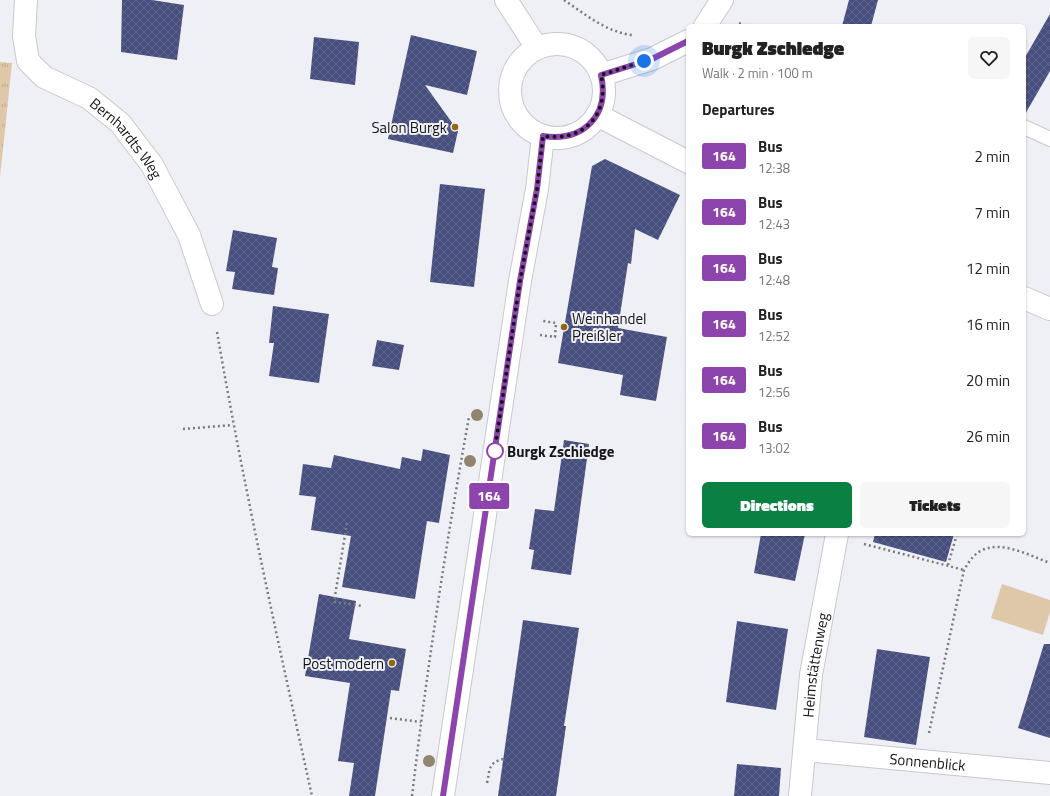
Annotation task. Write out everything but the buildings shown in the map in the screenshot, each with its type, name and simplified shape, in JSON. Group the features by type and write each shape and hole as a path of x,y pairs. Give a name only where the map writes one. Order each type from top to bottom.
{"street":[{"name":"Bernhardts Weg","path":"26,0 24,36 28,61 44,77 89,98 120,123 152,166 189,235 212,304"},
{"path":"506,0 537,48"},
{"path":"706,24 722,0"},
{"path":"601,75 652,59 686,42"},
{"path":"562,44 575,48 586,54 601,75 604,96 597,116 586,128 572,136 556,138 543,136 528,129 518,117 511,102 510,86 514,71 524,58 537,48 562,44"},
{"path":"597,116 686,161"},
{"path":"443,796 519,288 537,189 543,136"},
{"path":"1026,299 1050,309"},
{"name":"Heimstättenweg","path":"800,796 811,675 837,536"},
{"name":"Sonnenblick","path":"805,750 1050,773"}],"lane":[{"path":"1026,128 1050,139"}],"path":[{"path":"564,0 598,23 620,33 634,35"},
{"path":"212,304 233,425 312,796"},
{"path":"534,334 555,337 556,324 536,320"},
{"path":"412,796 448,533 469,416"},
{"path":"183,429 233,425"},
{"path":"347,523 334,602 363,606"},
{"path":"948,565 956,536"},
{"path":"873,546 964,570"},
{"path":"924,761 964,570 974,556 986,549 1003,546 1050,562"},
{"path":"390,718 421,722"},
{"path":"488,783 491,765 494,761 504,759"}],"green space":[{"path":"0,62 12,63 0,177"},
{"path":"1002,584 1050,600 1050,612 1043,635 991,618"}],"bus line":[{"name":"164","path":"443,796 476,569 488,504 520,281 537,189 543,136 556,138 572,136 586,128 597,116 604,96 601,75 652,59 686,42"}],"place":[{"name":"Salon Burgk","path":"455,127"},
{"name":"Weinhandel Preißler","path":"564,327"},
{"name":"Burgk Zschiedge","path":"495,451"},
{"name":"Post modern","path":"392,663"}],"route":[{"path":"495,451 494,455 520,281 537,189 543,136 556,138 572,136 586,128 597,116 604,96 601,75 644,61"}]}
